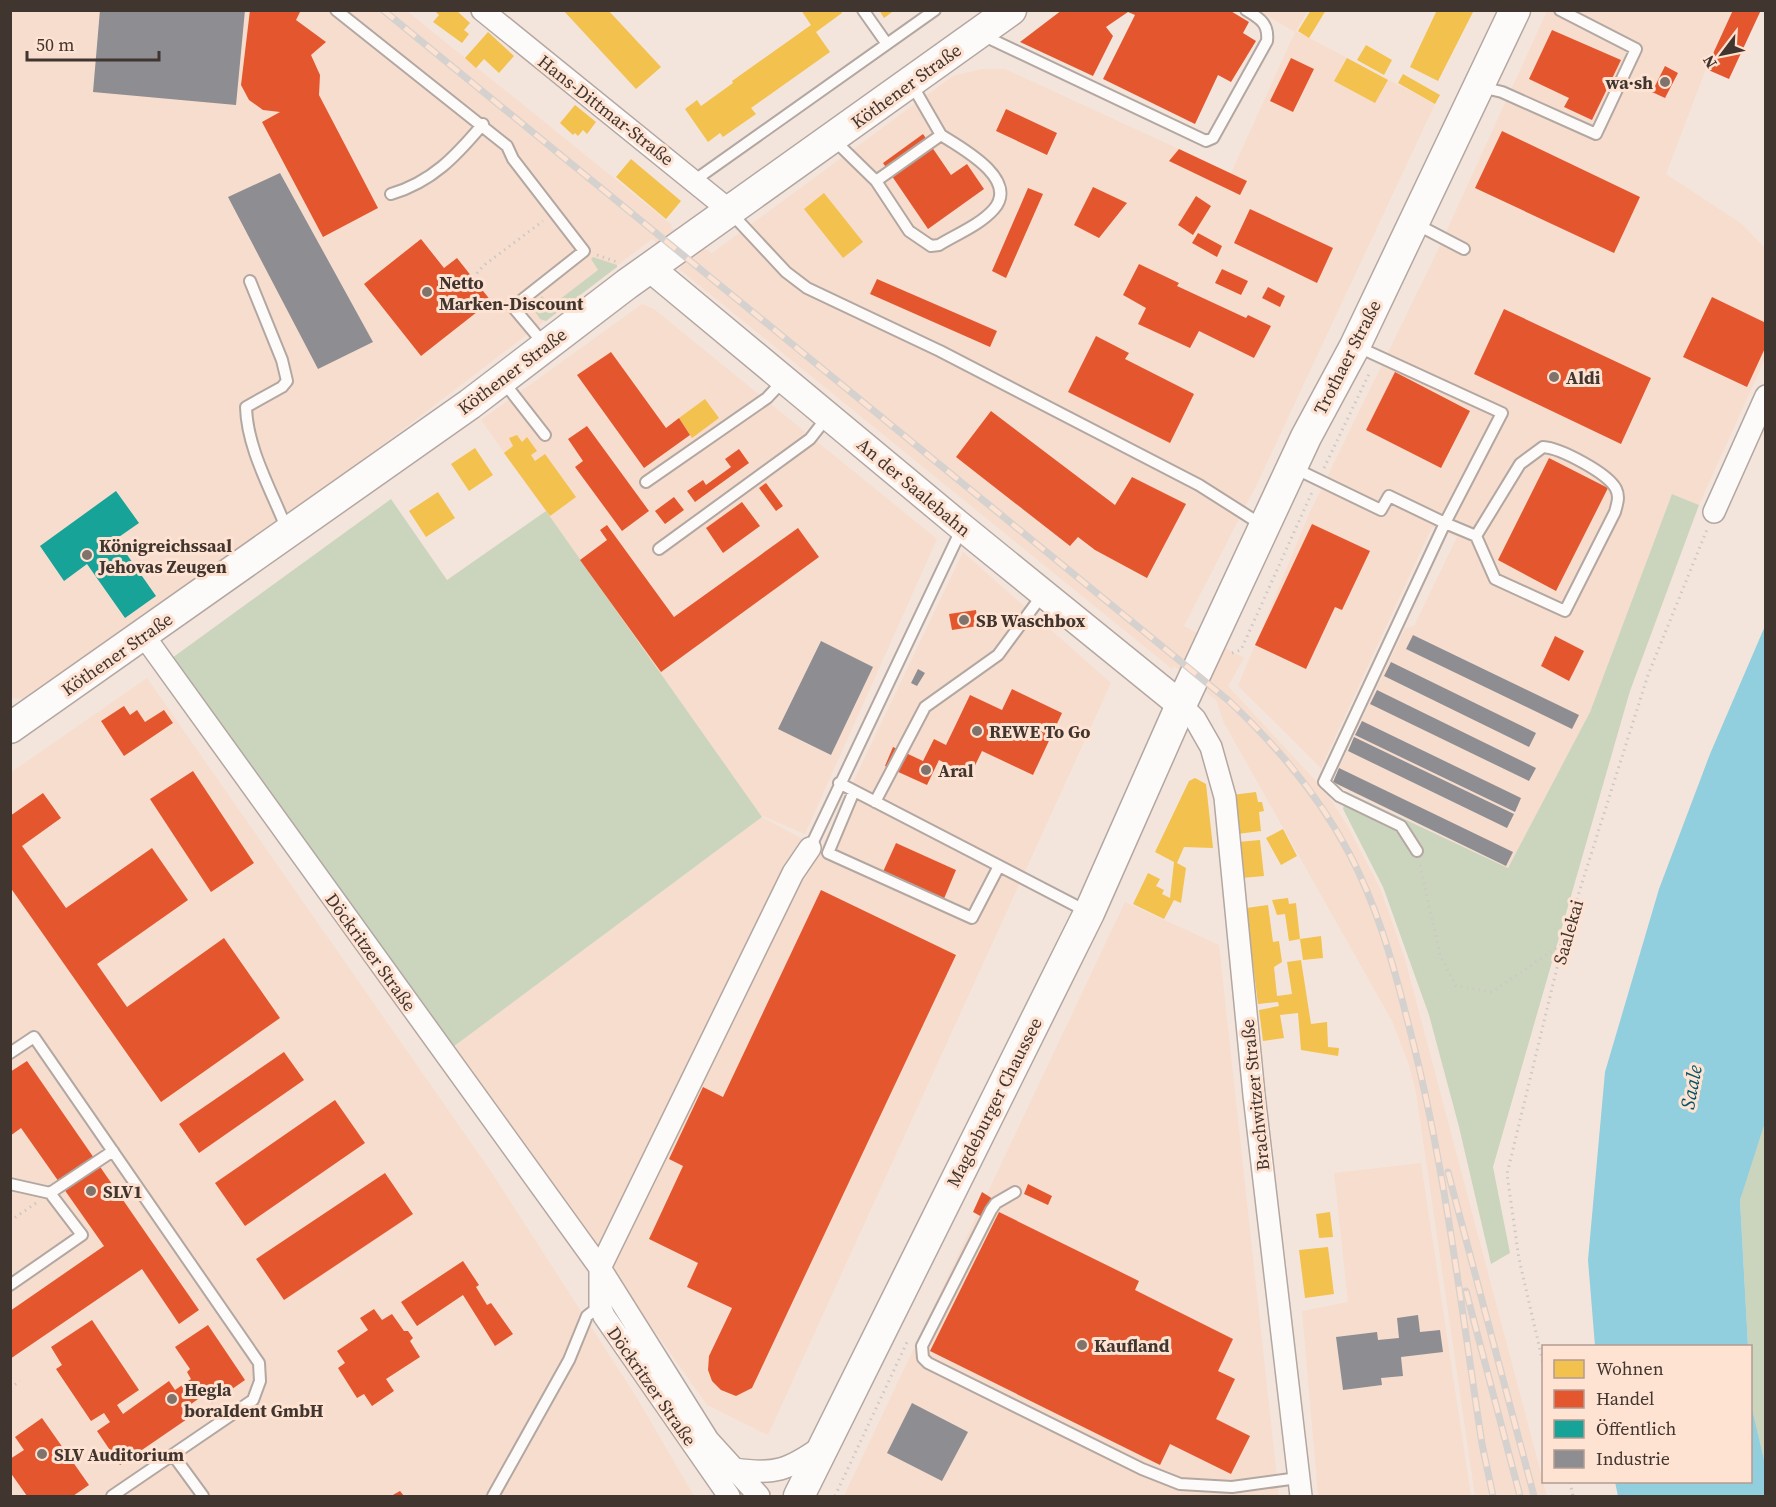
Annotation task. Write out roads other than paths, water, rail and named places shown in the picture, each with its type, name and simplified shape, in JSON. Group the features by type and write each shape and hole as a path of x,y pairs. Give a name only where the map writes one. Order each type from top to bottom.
{"main road":[{"name":"Köthener Straße","path":"13,722 144,636 502,380 729,210 1011,10"},
{"name":"Trothaer Straße","path":"1181,705 1292,467 1355,346 1515,10"},
{"name":"Magdeburger Chaussee","path":"799,1497 1089,913 1181,705"}],"street":[{"name":"Hans-Dittmar-Straße","path":"482,10 695,180 729,210"},
{"name":"An der Saalebahn","path":"639,276 785,380 1181,705"},
{"path":"1714,512 1766,396"},
{"name":"Döckritzer Straße","path":"144,636 600,1268 708,1440 759,1497"},
{"name":"Brachwitzer Straße","path":"1181,705 1195,719 1211,747 1225,797 1254,1095 1299,1487"},
{"name":"Döckritzer Straße","path":"729,1497 604,1316 600,1306 600,1268 793,873 810,848"},
{"path":"735,1469 764,1473 775,1471 795,1465 824,1445"}],"lane":[{"path":"336,10 483,124 507,146 513,159 584,251 513,307 546,347"},
{"path":"863,10 887,44"},
{"path":"695,180 935,10"},
{"path":"979,34 1206,141 1213,138 1267,40 1268,31 1263,20 1246,10"},
{"path":"1479,87 1502,92 1596,134 1636,49 1560,10"},
{"path":"833,138 876,181 909,231 920,241 931,246 939,245 984,218 996,207 999,193 996,178 980,159 941,135 911,83"},
{"path":"391,194 412,188 433,175 455,157 483,124"},
{"path":"876,181 941,135"},
{"path":"729,210 786,272 807,288 940,351 1199,485 1240,514 1264,527"},
{"path":"1415,223 1464,249"},
{"path":"250,281 286,372 287,381 282,387 246,407 246,419 252,444 288,533"},
{"path":"1355,346 1502,413 1445,523 1324,782 1339,795 1401,826 1417,851"},
{"path":"502,380 545,435"},
{"path":"646,482 767,398 785,380"},
{"path":"659,549 810,439 828,416"},
{"path":"1292,467 1381,510 1389,496 1476,536 1496,579 1565,610 1615,512 1619,498 1616,488 1606,477 1576,460 1553,448 1543,447 1520,464 1476,536"},
{"path":"810,848 962,527"},
{"path":"875,802 925,707 998,655 1044,593"},
{"path":"839,783 1089,913"},
{"path":"854,790 828,853 972,918 999,866"},
{"path":"10,1053 34,1037 259,1363 261,1381 254,1400 112,1497"},
{"path":"50,1193 112,1151"},
{"path":"10,1184 50,1193 81,1235 10,1286"},
{"path":"1015,1192 996,1203 922,1346 923,1358 928,1364 1142,1469 1180,1484 1299,1487"},
{"path":"493,1497 569,1360 587,1316 600,1306"},
{"path":"173,1455 203,1497"}],"water":[{"name":"Saale","path":"1765,626 1766,1119 1740,1200 1748,1345 1595,1345 1588,1260 1605,1072 1659,889 1710,754"},
{"path":"1752,1409 1765,1464 1765,1496 1618,1496 1615,1483 1752,1483"}],"railway":[{"path":"383,10 1229,701 1264,735 1310,791 1337,831 1359,872 1382,932 1401,994 1431,1121 1441,1175 1482,1444 1493,1496"},
{"path":"1448,1172 1534,1496"},
{"path":"1466,1291 1520,1496"}],"place":[{"name":"wa·sh","path":"1665,82"},
{"name":"Netto Marken-Discount","path":"427,292"},
{"name":"Aldi","path":"1554,377"},
{"name":"Königreichssaal Jehovas Zeugen","path":"87,555"},
{"name":"SB Waschbox","path":"964,620"},
{"name":"REWE To Go","path":"977,731"},
{"name":"Aral","path":"926,770"},
{"name":"SLV1","path":"91,1191"},
{"name":"Kaufland","path":"1082,1345"},
{"name":"Hegla boraIdent GmbH","path":"172,1399"},
{"name":"SLV Auditorium","path":"42,1454"}]}
